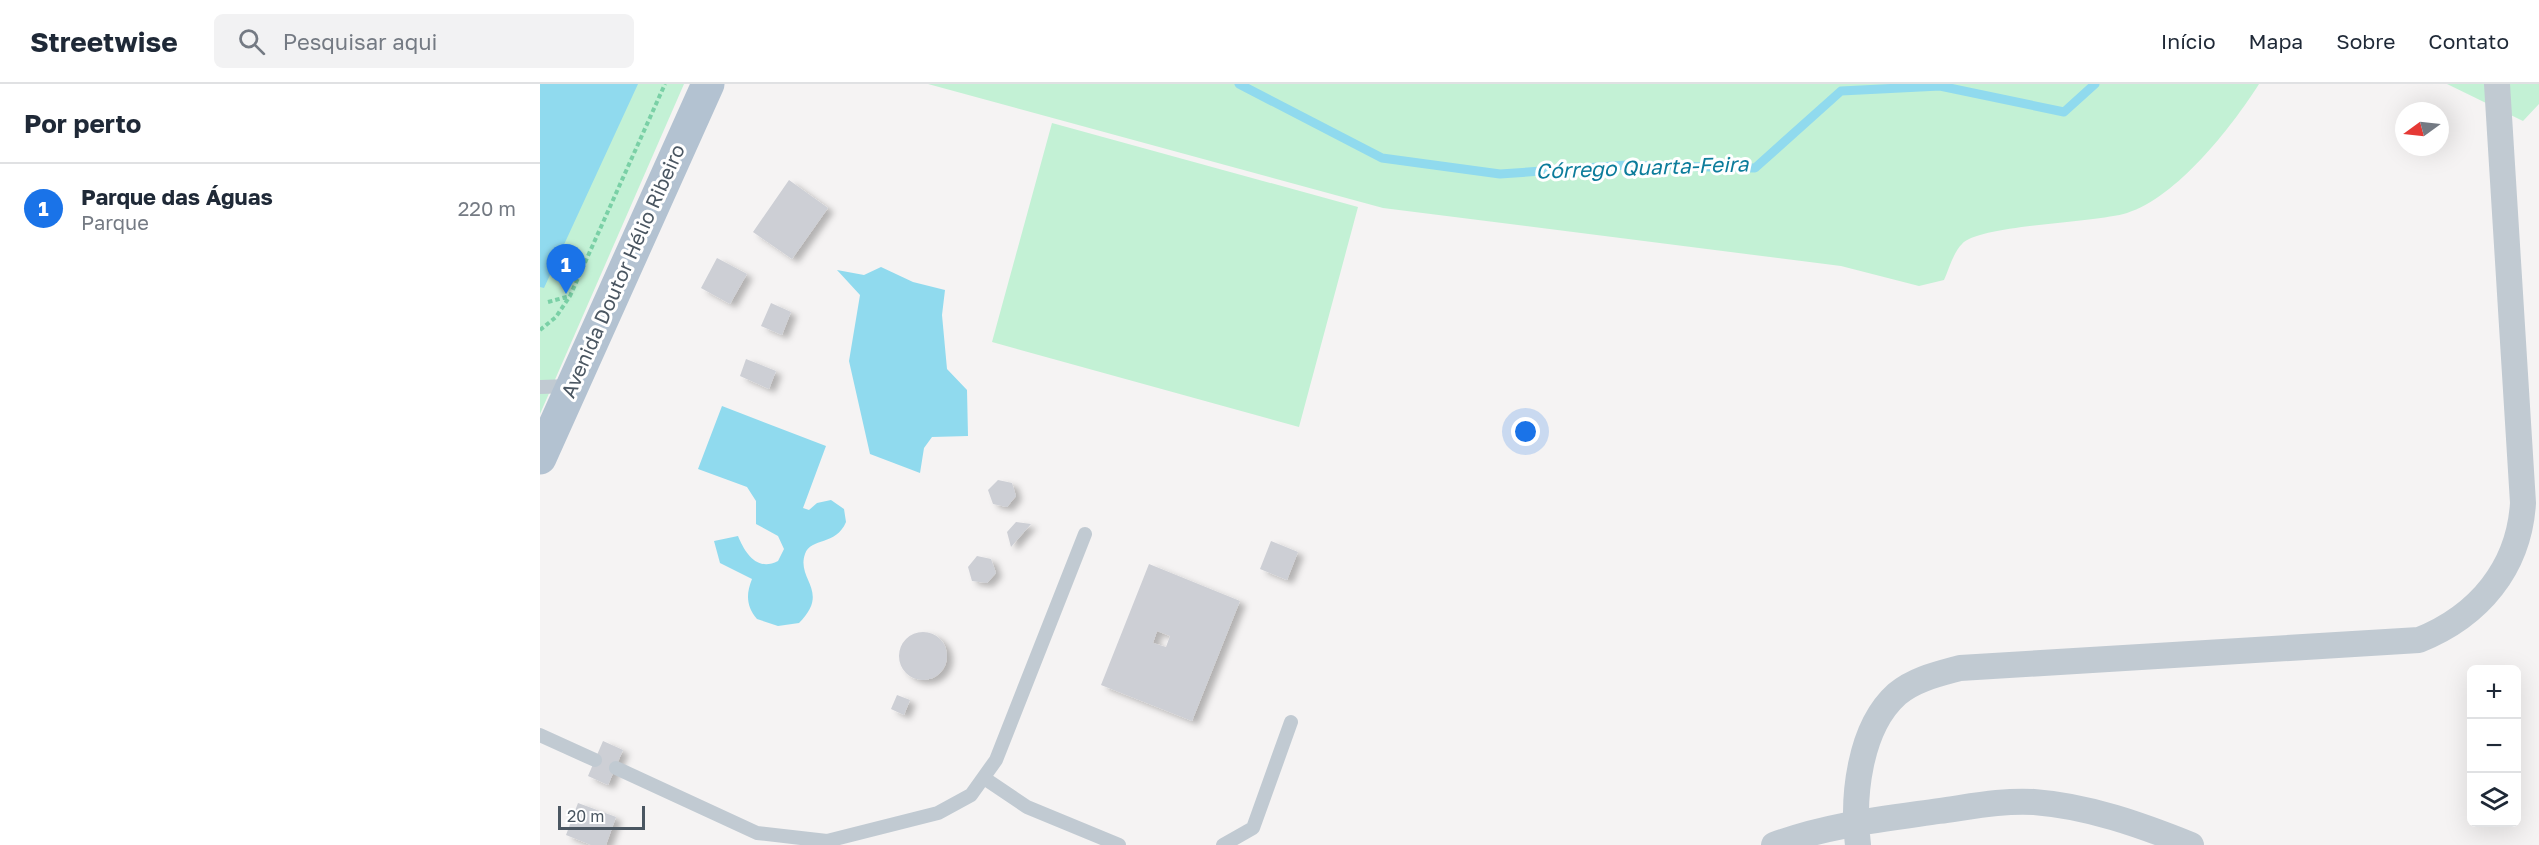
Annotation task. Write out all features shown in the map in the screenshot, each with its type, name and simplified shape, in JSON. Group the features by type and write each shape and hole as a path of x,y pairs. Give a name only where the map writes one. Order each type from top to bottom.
{"main road":[{"name":"Avenida Doutor Hélio Ribeiro","path":"540,458 555,386 708,84"}],"street":[{"path":"1857,834 1859,781 1867,746 1880,714 1897,694 1922,678 1960,668 2419,640 2443,630 2466,616 2490,591 2509,560 2522,526 2523,503 2497,84"},
{"path":"1774,845 1857,834 1966,807 2033,802 2097,813 2148,837 2191,845"}],"lane":[{"path":"615,768 758,833 827,841 938,813 971,795 996,760 1085,534"},
{"path":"1223,845 1253,828 1291,722"},
{"path":"540,735 595,760"},
{"path":"984,778 1027,807 1119,845"}],"path":[{"path":"540,330 556,317 570,296 665,84"},
{"path":"548,302 570,296"}],"green space":[{"path":"540,84 684,84 540,414"},
{"path":"928,84 2259,84 2234,120 2201,159 2183,177 2146,205 2127,213 2013,228 1972,238 1959,248 1944,280 1919,286 1841,266 1383,208"},
{"path":"2447,84 2539,84 2539,104 2523,121"},
{"path":"1052,123 1358,207 1299,427 992,342"}],"water":[{"path":"540,84 638,84 544,288 540,287"},
{"path":"881,267 913,282 945,290 942,315 947,369 967,390 968,436 932,437 924,448 920,473 870,454 849,361 860,295 837,270 864,275"},
{"path":"722,406 826,446 803,508 809,510 817,503 831,500 844,509 846,522 836,535 813,545 805,554 803,563 813,594 808,612 799,623 778,626 757,619 748,600 752,579 720,563 714,541 738,536 748,554 764,564 778,561 784,549 778,536 756,524 756,501 747,487 698,469"}],"building":[{"path":"789,180 828,208 792,259 753,232"},
{"path":"717,258 747,274 730,304 701,288"},
{"path":"771,303 791,312 782,335 761,326"},
{"path":"746,359 776,371 769,389 740,376"},
{"path":"998,480 1012,483 1016,496 1007,507 993,504 988,490"},
{"path":"1016,522 1031,524 1011,547 1007,532"},
{"path":"1271,541 1298,552 1287,580 1260,569"},
{"path":"977,556 991,559 996,573 987,583 972,581 968,567"},
{"path":"1149,564 1240,601 1192,721 1101,685","holes":["1157,631 1170,636 1166,647 1153,643"]},
{"path":"923,632 940,639 947,656 940,673 923,680 906,673 899,656 906,639"},
{"path":"897,695 910,700 904,715 891,709"},
{"path":"603,741 623,750 608,785 588,776"},
{"path":"578,803 616,817 606,845 591,845 566,835"}],"waterway":[{"name":"Córrego Quarta-Feira","path":"1239,84 1382,158 1500,174 1627,165 1755,168 1841,91 1940,86 2064,112 2095,84"}],"place":[{"name":"Parque das Águas","path":"566,294"}]}
